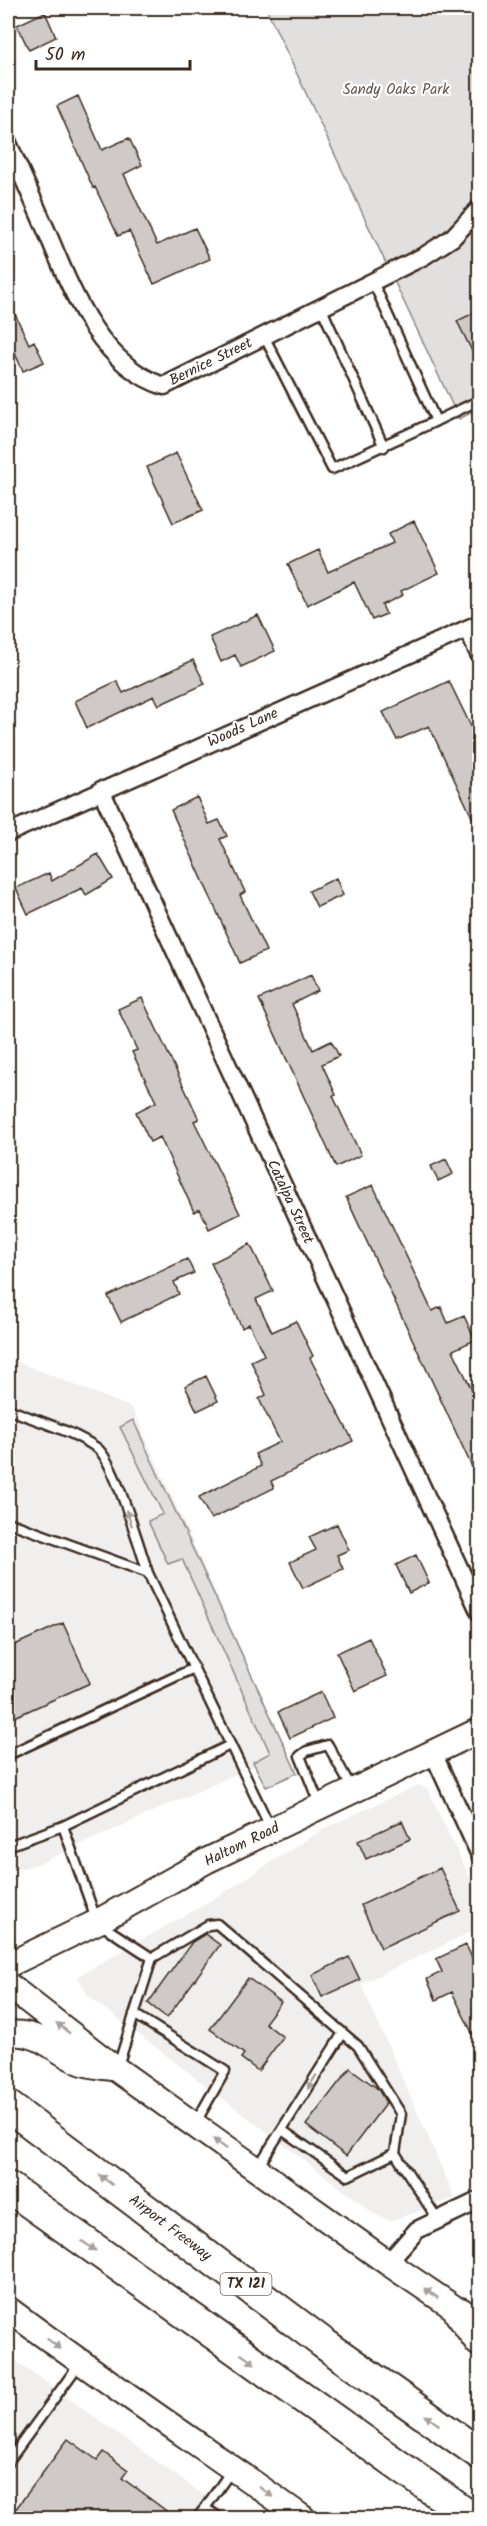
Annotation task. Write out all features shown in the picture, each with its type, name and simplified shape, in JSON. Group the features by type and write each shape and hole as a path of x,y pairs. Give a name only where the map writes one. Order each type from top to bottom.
{"highway":[{"name":"Airport Freeway","path":"11,2108 323,2343 480,2454"},
{"path":"8,2187 472,2518"},
{"path":"470,2319 480,2341"}],"main road":[{"name":"Haltom Road","path":"8,1965 97,1922 206,1861 480,1730"},
{"path":"8,1985 116,2069 470,2319"},
{"path":"8,2034 32,2035 48,2042 79,2062 116,2069"},
{"path":"8,2309 80,2363 303,2518"}],"street":[{"name":"Bernice Street","path":"8,143 74,294 99,336 127,365 148,381 164,386 424,256 452,238 480,208"},
{"path":"473,626 480,656"},
{"name":"Woods Lane","path":"8,833 473,626"},
{"name":"Catalpa Street","path":"101,790 480,1613"},
{"path":"434,1753 480,1855"},
{"path":"388,2263 417,2230 480,2200"}],"lane":[{"path":"373,282 436,421"},
{"path":"321,307 384,447"},
{"path":"264,336 332,469 384,447 480,400"},
{"path":"8,1409 61,1430 99,1449 112,1470 148,1573 271,1830"},
{"path":"8,1522 148,1573"},
{"path":"8,1755 194,1668"},
{"path":"8,1846 63,1826 231,1745"},
{"path":"321,1806 300,1756 304,1752 328,1745 353,1791"},
{"path":"63,1826 97,1922 152,1958"},
{"path":"116,2069 152,1958 208,1925 217,1924 358,2046 401,2114 395,2153 438,2220"},
{"path":"134,2014 225,2071 194,2125"},
{"path":"256,2170 343,2033"},
{"path":"282,2130 348,2176 395,2153"},
{"path":"8,2462 80,2363"},
{"path":"197,2518 233,2468"},
{"path":"205,2508 220,2518"}],"shaded area":[{"path":"8,1358 132,1408 287,1751 38,1864 8,1872"},
{"path":"418,1785 427,1788 479,1897 479,1928 361,1984 455,2198 391,2221 376,2215 88,1996 78,1976 212,1900 323,1829"},
{"path":"8,2355 236,2518 8,2518"}],"green space":[{"name":"Sandy Oaks Park","path":"266,8 479,8 479,409 459,419"},
{"path":"133,1420 297,1773 266,1787 253,1762 270,1753 182,1559 168,1564 148,1521 163,1514 120,1427"}],"building":[{"path":"45,12 56,37 29,50 17,25"},
{"path":"78,96 102,150 129,138 142,165 124,174 157,245 195,228 210,259 154,284 129,231 118,236 95,187 93,188 57,106"},
{"path":"8,299 29,344 34,341 44,362 23,371 8,338"},
{"path":"480,310 480,367 457,321"},
{"path":"176,453 203,510 173,523 147,467"},
{"path":"414,521 439,573 401,591 403,595 382,605 386,614 372,620 354,582 307,605 288,564 318,550 328,572 392,543 388,534"},
{"path":"258,615 275,651 241,667 235,655 221,662 210,637"},
{"path":"193,660 205,684 159,705 154,696 87,728 75,701 117,681 123,693"},
{"path":"449,681 480,745 480,834 429,726 397,740 383,712"},
{"path":"197,797 209,824 219,820 227,836 220,839 245,892 240,895 266,951 240,963 171,810"},
{"path":"98,854 113,879 86,895 82,888 28,914 16,888 49,873 52,881"},
{"path":"336,878 343,895 317,907 309,891"},
{"path":"311,975 318,991 292,1004 313,1050 331,1041 339,1056 322,1064 336,1095 333,1096 361,1155 336,1167 259,999"},
{"path":"142,998 199,1119 194,1121 240,1214 209,1229 200,1209 194,1212 160,1137 150,1142 136,1112 156,1102 132,1052 137,1050 118,1009"},
{"path":"446,1159 453,1174 438,1181 431,1166"},
{"path":"373,1185 432,1311 441,1307 448,1323 464,1316 475,1340 453,1350 480,1407 480,1484 346,1197"},
{"path":"250,1244 273,1291 256,1299 272,1332 296,1321 313,1356 310,1358 353,1441 271,1481 274,1488 211,1519 199,1497 261,1466 255,1454 280,1442 259,1399 266,1395 251,1361 264,1355 249,1324 242,1328 211,1263"},
{"path":"187,1259 194,1273 174,1282 179,1294 121,1322 108,1296"},
{"path":"206,1376 218,1401 197,1411 185,1386"},
{"path":"337,1524 349,1550 337,1555 343,1569 303,1588 290,1562 316,1550 309,1537"},
{"path":"416,1555 429,1583 409,1593 396,1565"},
{"path":"63,1623 90,1683 8,1720 8,1648"},
{"path":"369,1638 387,1676 355,1691 337,1653"},
{"path":"321,1692 333,1718 290,1738 278,1712"},
{"path":"402,1821 410,1839 366,1859 358,1841"},
{"path":"440,1868 460,1911 381,1948 361,1905"},
{"path":"205,1934 220,1945 167,2018 148,2003 192,1942"},
{"path":"466,1945 480,1975 480,2049 452,1992 436,2000 427,1979 442,1972 436,1959"},
{"path":"349,1957 360,1980 322,1997 312,1975"},
{"path":"248,1978 281,2002 265,2023 283,2037 258,2071 241,2058 244,2054 210,2029"},
{"path":"350,2068 378,2089 386,2103 346,2156 306,2125"},
{"path":"68,2439 97,2460 103,2452 128,2470 122,2478 176,2518 9,2518"}]}
